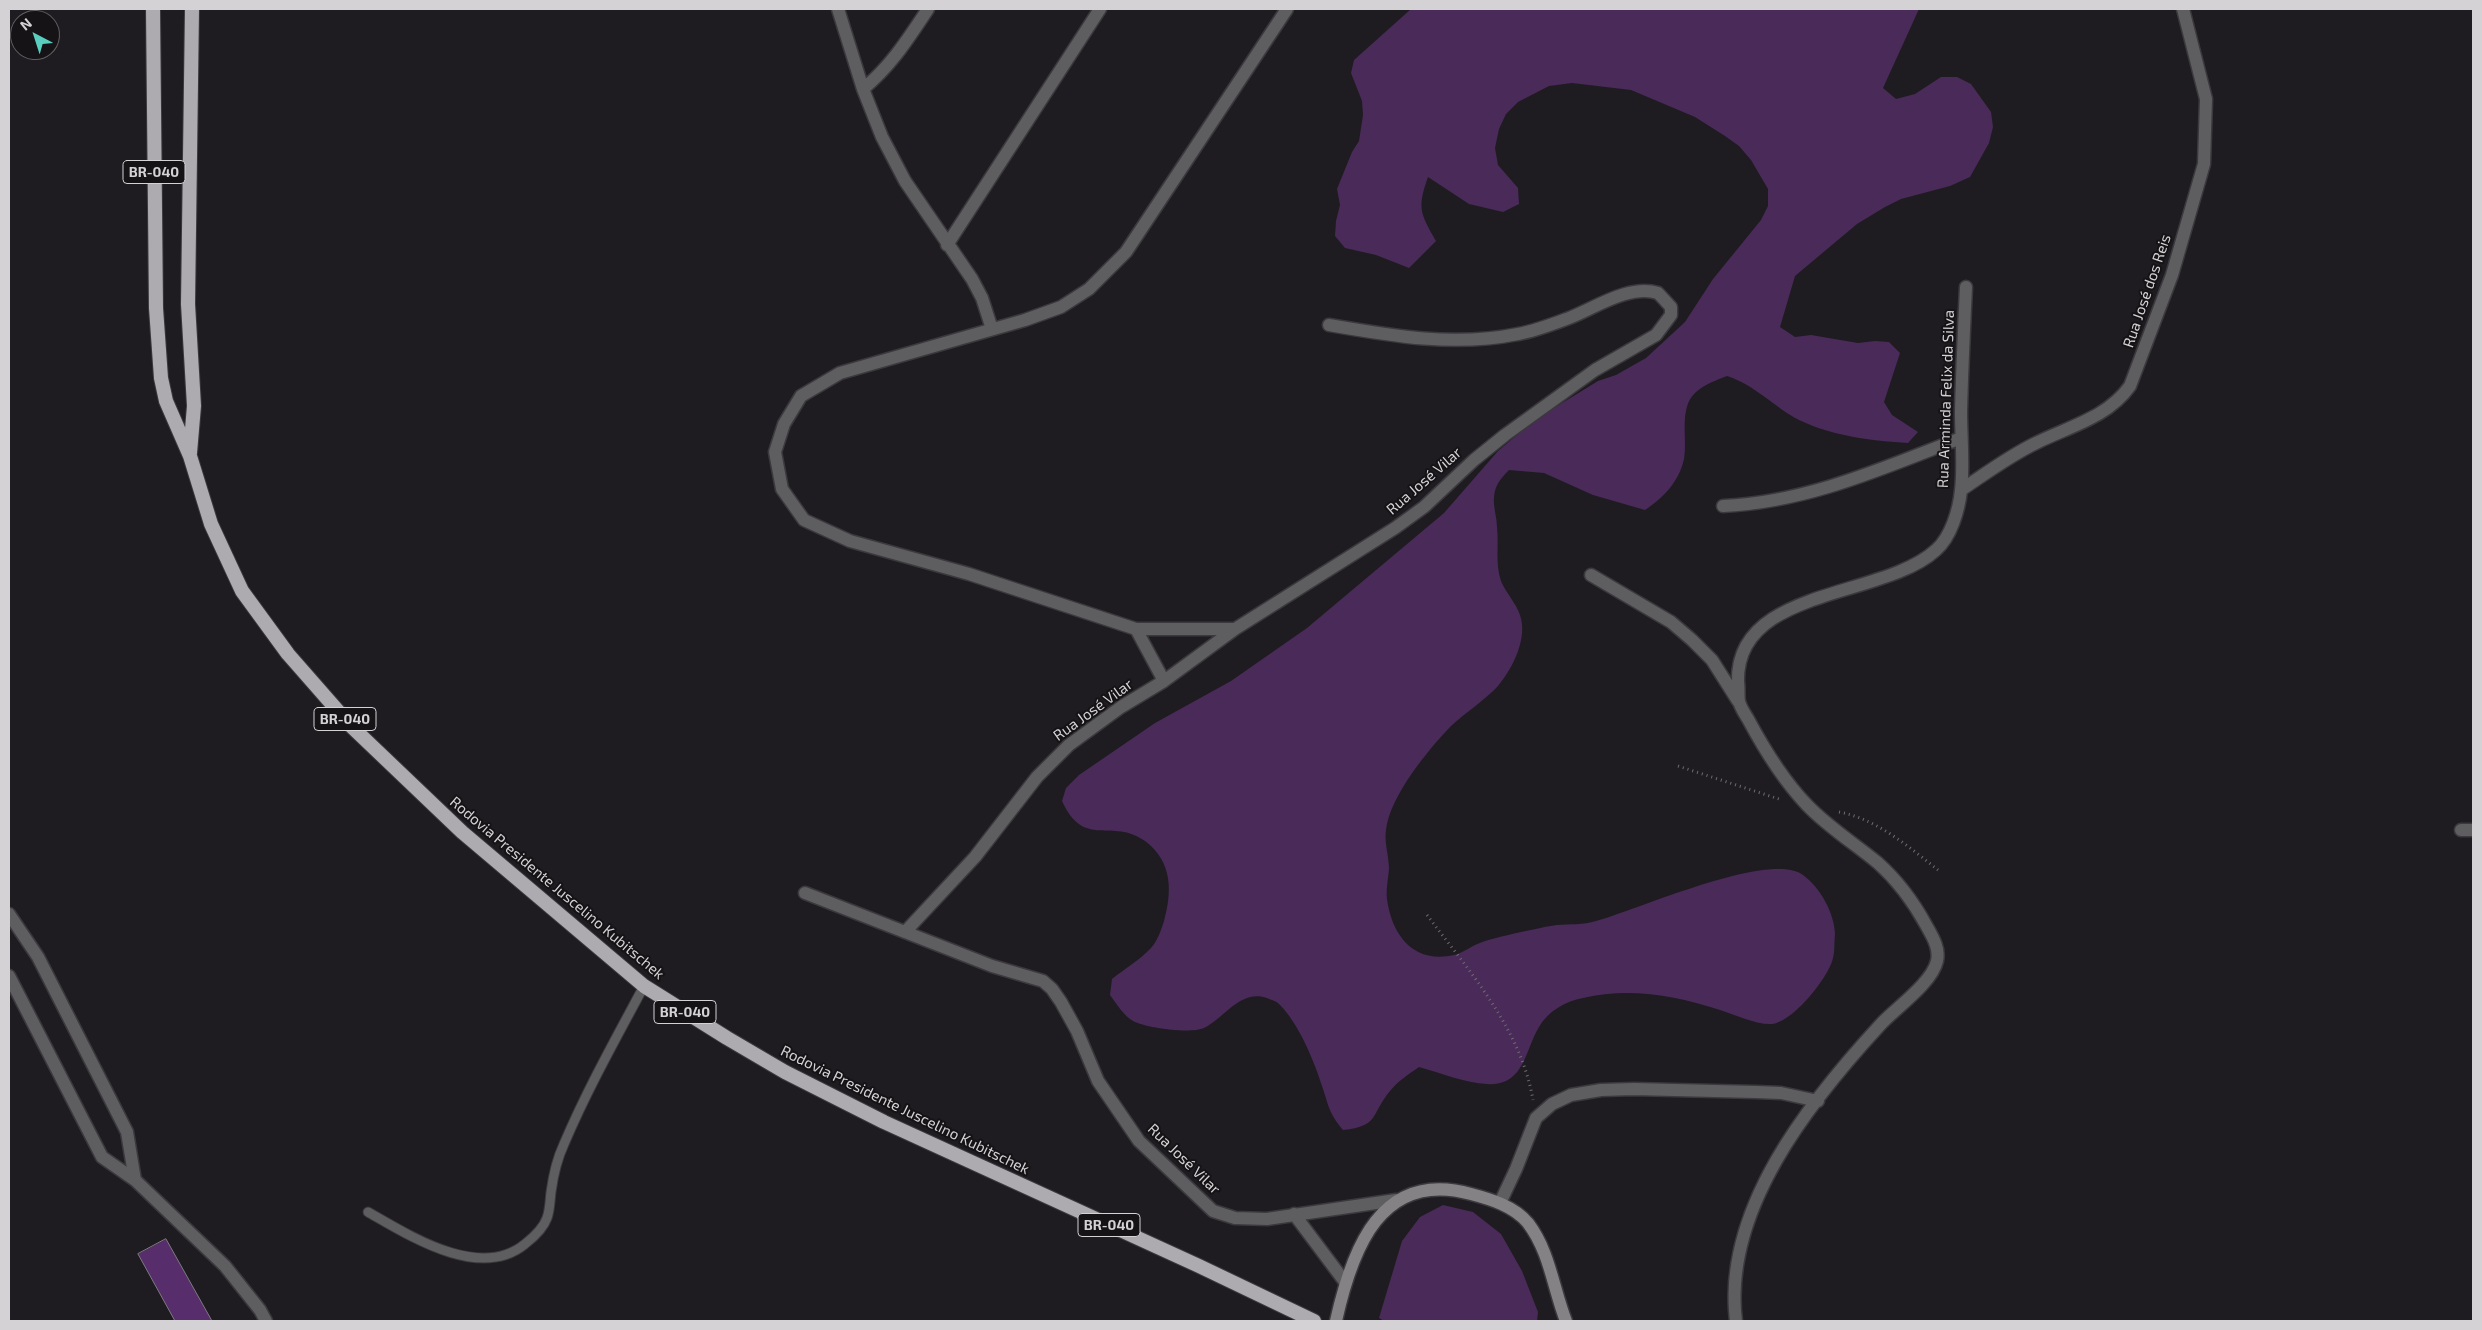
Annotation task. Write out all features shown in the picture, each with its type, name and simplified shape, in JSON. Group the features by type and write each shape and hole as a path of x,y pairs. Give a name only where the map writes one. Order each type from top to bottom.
{"highway":[{"name":"Rodovia Presidente Juscelino Kubitschek","path":"153,9 156,308 161,378 166,401 190,456 211,524 242,591 288,654 352,727 456,825 644,986 726,1038 793,1076 884,1122 1314,1321"},
{"name":"Rodovia Presidente Juscelino Kubitschek","path":"190,456 194,406 188,304 192,9"}],"main road":[{"path":"1336,1321 1345,1282 1360,1246 1396,1200 1425,1189 1453,1189 1500,1203 1527,1222 1544,1251 1557,1285 1565,1320"}],"street":[{"path":"838,9 863,89 882,137 905,181 978,292 992,329"},
{"path":"863,89 883,72 899,54 928,9"},
{"path":"947,245 1100,9"},
{"path":"1235,629 1136,629 969,574 850,541 804,520 782,489 775,452 784,424 801,396 840,373 1025,320 1061,307 1089,289 1126,252 1287,9"},
{"name":"Rua José dos Reis","path":"1961,490 2035,443 2104,412 2120,400 2130,386 2172,275 2204,164 2206,99 2183,9"},
{"name":"Rua Arminda Felix da Silva","path":"1736,1321 1734,1305 1737,1262 1748,1220 1770,1169 1851,1058 1931,972 1937,962 1937,944 1917,908 1881,866 1808,806 1791,786 1762,745 1739,702 1738,664 1746,643 1761,626 1787,611 1829,595 1901,572 1924,561 1940,547 1953,523 1961,490 1966,287"},
{"name":"Rua José Vilar","path":"905,932 975,857 1024,792 1050,762 1102,721 1164,681 1235,629 1402,523 1424,507 1474,460 1505,435 1595,370 1656,335 1668,320 1671,307 1658,293 1637,291 1568,319 1519,334 1470,341 1434,341 1329,325"},
{"path":"1723,506 1760,504 1805,495 1846,482 1961,438"},
{"path":"1591,575 1671,622 1692,640 1712,660 1739,702"},
{"path":"1136,629 1164,681"},
{"name":"Rua José Vilar","path":"805,893 992,966 1043,981 1052,989 1077,1031 1098,1081 1139,1141 1213,1211 1243,1218 1267,1219 1396,1200"},
{"path":"9,914 38,957 127,1132 135,1180"},
{"path":"9,976 102,1157 135,1180 225,1266 260,1310 266,1321"},
{"path":"1500,1203 1536,1118 1552,1104 1571,1095 1601,1090 1781,1093 1818,1101"},
{"path":"1294,1214 1345,1282"}],"lane":[{"path":"368,1212 424,1244 461,1255 486,1259 505,1255 519,1249 531,1240 547,1218 552,1188 563,1146 590,1086 644,986"}],"path":[{"path":"1427,915 1502,1016 1530,1082 1536,1118"}],"shaded area":[{"path":"1411,9 1919,9 1883,88 1896,99 1915,94 1941,77 1957,77 1971,84 1991,112 1993,127 1989,143 1970,177 1950,186 1901,199 1885,207 1857,224 1795,276 1780,327 1795,337 1811,335 1858,343 1889,342 1900,353 1884,402 1892,415 1918,432 1908,443 1880,441 1838,434 1799,420 1747,385 1727,376 1711,382 1696,392 1690,399 1685,415 1685,451 1682,467 1669,489 1645,510 1593,495 1544,473 1509,470 1497,485 1494,501 1498,534 1499,575 1520,615 1522,624 1521,643 1518,652 1509,671 1498,686 1451,726 1421,760 1402,788 1389,817 1386,830 1389,869 1387,896 1394,925 1407,944 1427,955 1440,957 1454,955 1479,943 1512,934 1557,925 1591,922 1702,884 1762,870 1786,869 1803,875 1815,886 1821,894 1832,918 1835,935 1833,958 1825,976 1809,997 1790,1016 1772,1024 1753,1021 1670,997 1618,993 1577,999 1564,1004 1547,1016 1534,1036 1522,1065 1509,1080 1499,1083 1479,1083 1419,1067 1393,1087 1369,1122 1363,1126 1343,1130 1330,1109 1315,1065 1300,1032 1287,1013 1276,1002 1257,996 1249,997 1233,1006 1212,1023 1197,1030 1168,1029 1139,1024 1130,1019 1120,1009 1110,995 1112,979 1142,956 1156,942 1167,910 1168,878 1161,858 1145,841 1133,834 1089,829 1080,825 1071,816 1062,801 1066,788 1079,775 1155,723 1231,681 1307,628 1444,513 1498,451 1536,419 1598,381 1616,375 1646,358 1685,322 1713,279 1761,220 1768,206 1768,189 1751,160 1739,146 1695,117 1631,90 1572,83 1549,86 1518,102 1506,114 1499,129 1495,148 1498,165 1518,188 1519,204 1503,212 1469,204 1428,177 1421,203 1426,224 1436,241 1409,268 1376,255 1345,248 1335,236 1340,205 1337,189 1352,152 1359,141 1363,115 1362,101 1351,73 1354,60"},
{"path":"1443,1205 1473,1212 1501,1234 1522,1271 1538,1312 1537,1321 1384,1321 1379,1318 1402,1241 1420,1217"}],"building":[{"path":"166,1239 212,1321 175,1321 138,1254"}]}
